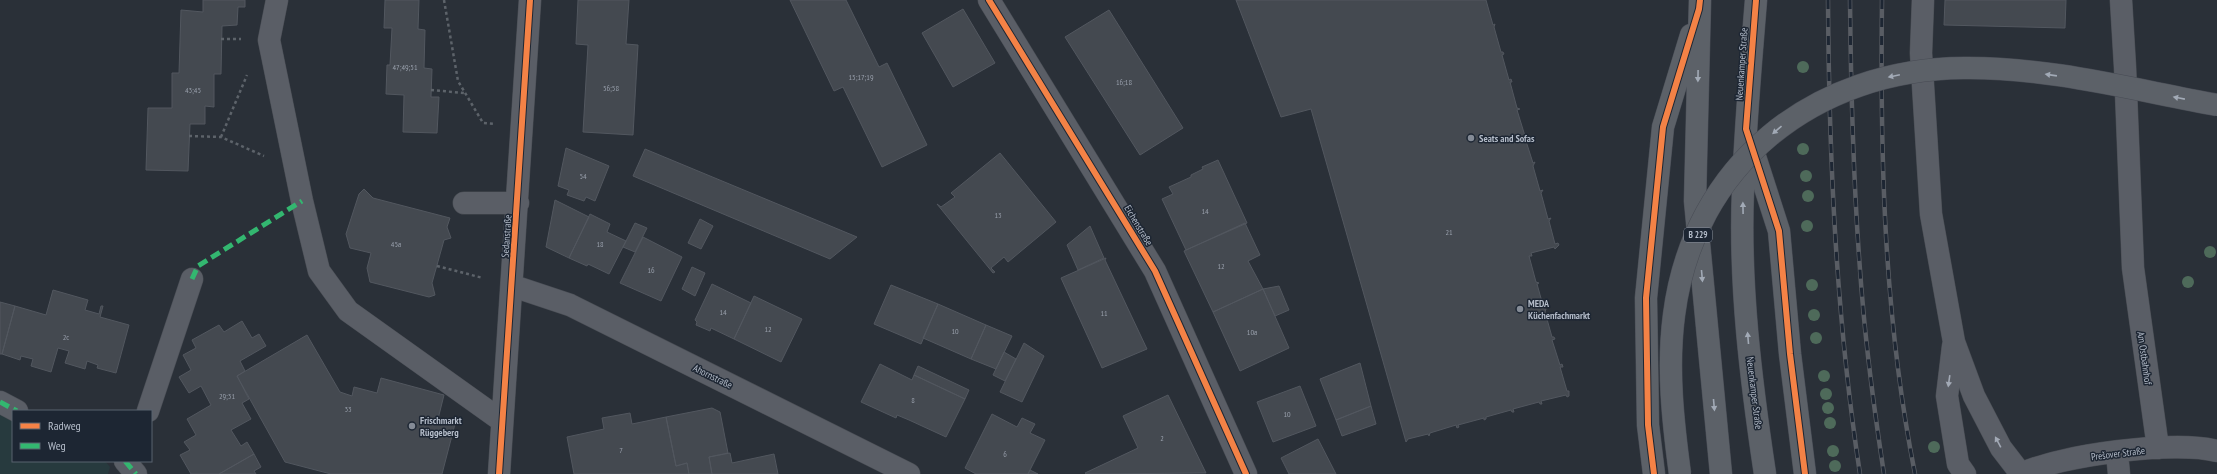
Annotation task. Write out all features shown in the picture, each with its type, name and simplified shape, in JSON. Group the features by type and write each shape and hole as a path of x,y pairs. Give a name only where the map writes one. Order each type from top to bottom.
{"main road":[{"name":"Neuenkamper Straße","path":"1756,0 1746,129 1743,192 1744,275 1749,347 1764,467"},
{"name":"B 229","path":"1700,4 1696,201 1720,467"},
{"name":"B 229","path":"1654,474 1648,425 1646,298 1663,127 1700,4"},
{"path":"1680,474 1671,394 1671,350 1674,315 1680,280 1707,213 1728,180 1754,150 1795,116 1848,88 1877,79 1909,73 1964,68 2007,70 2066,77 2217,105"},
{"path":"1746,129 1779,231 1789,346 1805,474"}],"street":[{"path":"277,0 269,40 319,271 348,311 502,421"},
{"name":"Sedanstraße","path":"499,474 513,286 530,0"},
{"name":"Eichenstraße","path":"989,0 1155,271 1246,474"},
{"path":"1923,0 1921,53 1931,214 1954,342 1974,396 2001,448 2021,474"},
{"name":"Am Ostbahnhof","path":"2121,0 2133,268 2158,448"},
{"path":"464,203 518,202"},
{"path":"148,410 192,279"},
{"name":"Ahornstraße","path":"513,286 570,305 889,469 910,474"},
{"path":"1954,342 1946,396 1958,464 1965,474"},
{"path":"0,402 15,410"},
{"name":"Prešover Straße","path":"2021,474 2055,462 2158,448 2177,447 2217,451"},
{"path":"2117,453 2118,474"}],"path":[{"path":"444,0 458,81 483,123 523,127"},
{"path":"221,39 248,40"},
{"path":"221,137 250,68"},
{"path":"431,90 465,93"},
{"path":"190,136 221,137 296,170"},
{"path":"437,266 513,286"}],"green space":[{"path":"0,414 12,420 12,462 106,462 110,467 108,474 0,474"}],"building":[{"path":"203,0 245,0 245,7 238,7 237,25 222,26 221,74 214,74 214,107 205,106 205,124 190,124 188,171 146,170 148,108 172,108 172,73 179,73 181,10 203,12"},
{"path":"385,0 419,0 418,29 425,30 424,68 432,69 431,97 439,97 437,133 403,132 404,95 386,94 387,65 390,65 392,28 384,28"},
{"path":"578,0 629,0 626,44 638,45 633,135 583,132 588,45 576,44"},
{"path":"790,0 846,0 879,67 887,63 927,145 882,167 843,87 834,91"},
{"path":"1236,0 1486,0 1493,25 1495,24 1494,27 1501,52 1504,54 1502,55 1509,80 1511,79 1512,82 1510,82 1517,108 1520,109 1517,110 1525,136 1527,135 1528,137 1525,138 1533,163 1535,162 1533,166 1540,191 1543,190 1541,193 1548,219 1551,218 1549,221 1555,244 1558,243 1559,245 1555,249 1554,247 1531,253 1532,256 1529,256 1536,282 1539,283 1537,284 1544,309 1546,309 1545,312 1552,337 1555,339 1552,340 1560,365 1562,364 1563,367 1560,367 1567,391 1569,391 1569,396 1567,397 1566,395 1541,401 1542,404 1539,402 1513,409 1514,412 1511,410 1486,417 1484,420 1484,418 1458,425 1459,427 1457,428 1456,425 1430,433 1429,436 1428,434 1408,439 1406,442 1311,109 1281,117"},
{"path":"1945,0 2066,0 2065,28 1944,25"},
{"path":"963,9 995,63 953,87 922,33"},
{"path":"1109,10 1183,128 1140,155 1065,37"},
{"path":"566,148 609,166 595,201 586,197 584,201 567,195 569,190 558,186"},
{"path":"645,149 857,237 830,259 633,176"},
{"path":"1000,153 1056,222 1008,262 1004,257 991,268 995,272 993,273 937,204 941,207 955,197 951,193"},
{"path":"1218,160 1247,223 1186,250 1162,199 1173,194 1169,187 1191,177 1191,175 1203,169 1202,167"},
{"path":"364,189 373,198 450,218 447,227 451,238 444,240 432,283 435,295 429,297 370,282 367,268 371,253 350,248 346,234 359,194"},
{"path":"555,200 589,217 569,258 546,247"},
{"path":"590,214 610,224 607,232 626,241 609,274 588,264 587,266 569,258"},
{"path":"700,219 713,226 701,249 688,243"},
{"path":"635,223 647,228 635,252 623,247"},
{"path":"1245,223 1260,255 1248,261 1263,289 1213,312 1184,251"},
{"path":"1090,226 1104,258 1078,270 1067,245"},
{"path":"643,237 682,257 661,301 620,283"},
{"path":"1106,258 1105,260 1147,349 1102,368 1061,278"},
{"path":"692,267 705,273 695,296 682,289"},
{"path":"712,284 751,303 734,339 711,328 710,331 696,325 697,322 695,320"},
{"path":"891,285 938,304 921,344 874,324"},
{"path":"1279,286 1289,310 1275,316 1263,289"},
{"path":"1263,289 1289,348 1240,371 1213,312"},
{"path":"53,290 88,300 85,310 99,314 101,306 103,306 100,317 129,325 116,373 97,368 98,365 87,361 85,369 65,363 69,351 58,348 51,372 31,366 33,359 21,356 20,360 2,354 15,306 46,315"},
{"path":"754,296 802,319 781,362 734,339"},
{"path":"0,302 15,306 2,354 0,354"},
{"path":"938,304 986,325 971,359 923,338"},
{"path":"242,321 252,338 259,334 266,346 240,361 245,371 237,376 249,399 242,403 251,419 231,430 241,446 247,442 254,454 219,474 191,474 180,455 190,450 184,442 196,435 187,419 211,405 201,386 189,393 179,377 191,370 183,355 196,348 192,340 219,325 224,332"},
{"path":"986,325 1012,336 996,369 971,359"},
{"path":"307,335 340,392 352,396 354,387 377,393 381,378 444,395 438,419 455,424 442,474 331,474 285,462 237,376"},
{"path":"1024,343 1044,356 1022,402 1000,392"},
{"path":"1004,352 1016,359 1005,381 993,375"},
{"path":"1360,363 1371,406 1336,420 1320,379"},
{"path":"880,364 912,380 914,375 965,399 946,437 897,415 896,418 861,402"},
{"path":"918,366 969,390 965,399 914,375"},
{"path":"1300,386 1316,426 1273,442 1257,402"},
{"path":"1168,395 1206,473 1085,473 1138,448 1123,416"},
{"path":"1371,406 1376,424 1342,436 1336,420"},
{"path":"712,408 720,412 728,453 709,457 712,474 689,474 687,463 676,466 666,417"},
{"path":"630,413 632,424 666,417 676,466 687,463 689,474 574,474 567,437 604,429 602,418"},
{"path":"992,414 1017,427 1022,418 1035,424 1030,433 1045,440 1028,474 976,474 965,468"},
{"path":"1318,439 1336,474 1289,474 1281,458"},
{"path":"730,453 732,463 774,454 778,474 712,474 709,457"},
{"path":"254,454 261,467 254,471 256,474 219,474"},
{"path":"1030,470 1038,474 1028,474"}],"railway":[{"path":"1828,0 1830,119 1835,238 1845,356 1860,474"},
{"path":"1850,0 1851,80 1858,238 1870,376 1884,474"},
{"path":"1882,0 1883,179 1890,297 1896,356 1915,474"}],"marked path":[{"path":"192,279 198,266 302,201"},
{"path":"0,402 15,410"},
{"path":"126,462 136,474"}],"cycle path":[{"path":"499,474 530,0"},
{"path":"989,0 1155,271 1246,474"},
{"path":"1654,474 1648,425 1646,298 1663,127 1699,9 1700,0"},
{"path":"1756,0 1746,129 1779,231 1790,354 1805,474"}],"place":[{"name":"Seats and Sofas","path":"1471,138"},
{"name":"MEDA Küchenfachmarkt","path":"1520,309"},
{"name":"Frischmarkt Rüggeberg","path":"412,426"}]}
